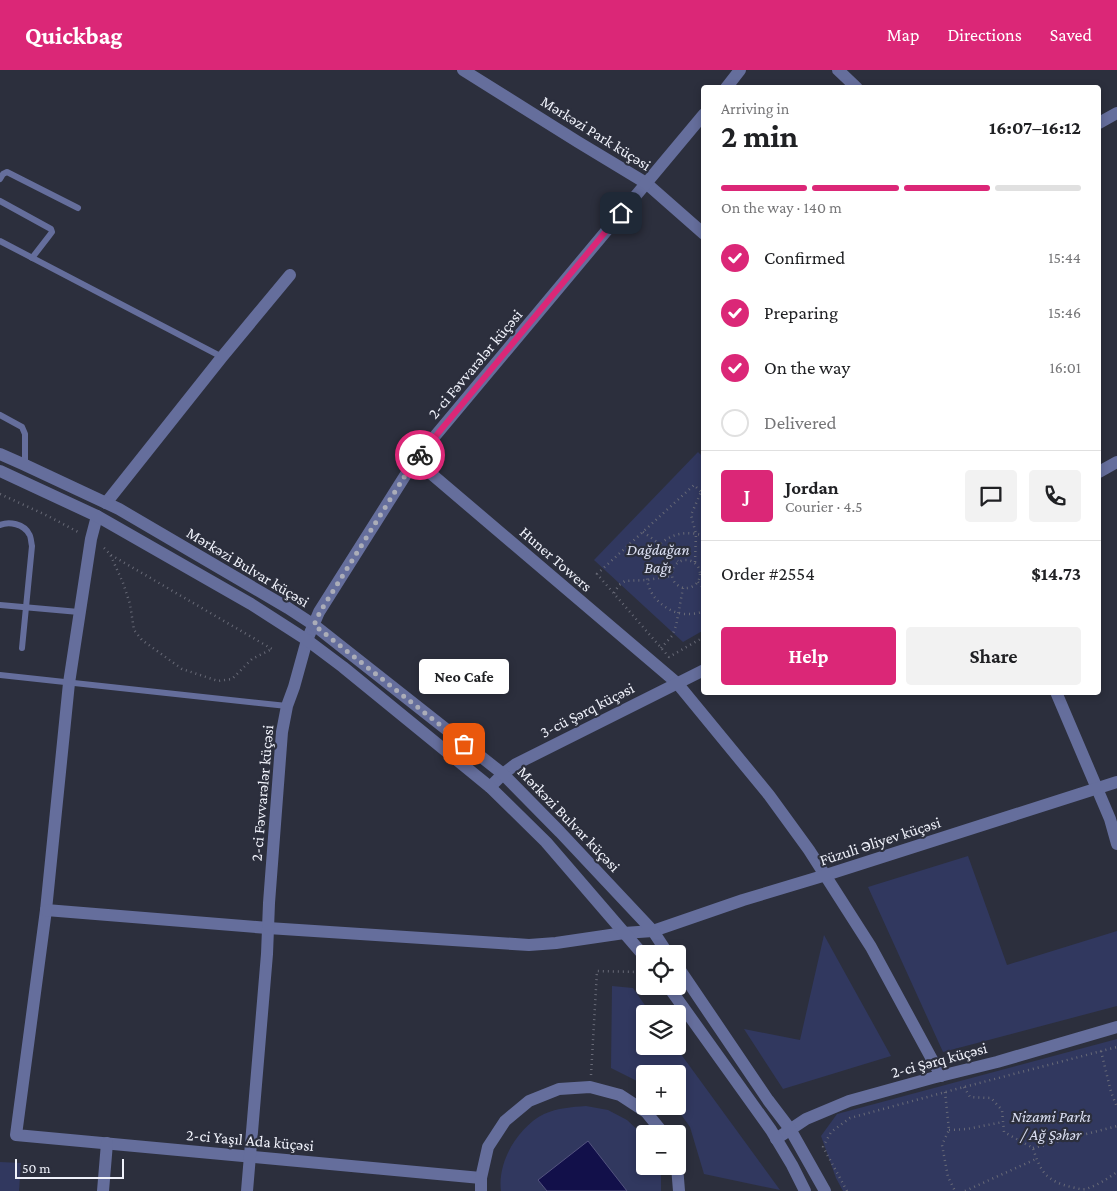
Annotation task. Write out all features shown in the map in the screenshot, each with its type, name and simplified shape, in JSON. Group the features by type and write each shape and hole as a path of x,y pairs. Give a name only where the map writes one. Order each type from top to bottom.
{"street":[{"name":"Mərkəzi Park küçəsi","path":"463,70 646,183 701,231"},
{"path":"728,85 740,70"},
{"path":"838,70 854,85"},
{"path":"1101,122 1117,113"},
{"name":"2-ci Fəvvarələr küçəsi","path":"247,1191 267,954 282,732 287,706 307,640 320,612 415,460 701,118"},
{"path":"106,503 290,275"},
{"name":"Mərkəzi Bulvar küçəsi","path":"0,454 127,514 314,625 503,774 554,825 653,931 662,945"},
{"name":"Huner Towers","path":"415,460 677,683 769,796 826,875 872,947 941,1076"},
{"path":"1101,471 1117,462"},
{"name":"Mərkəzi Bulvar küçəsi","path":"0,471 97,516 251,604 307,640 490,788 546,842 636,947"},
{"path":"46,910 69,683 91,539 97,516"},
{"name":"3-cü Şərq küçəsi","path":"490,788 516,764 701,671"},
{"path":"1057,695 1110,819 1117,844"},
{"name":"Füzuli Əliyev küçəsi","path":"46,910 268,928 529,945 556,943 653,931 743,900 1117,782"},
{"name":"2-ci Yaşıl Ada küçəsi","path":"46,910 16,1135 480,1178"},
{"path":"686,979 768,1100 790,1129 825,1191"},
{"path":"674,995 771,1130 805,1191"},
{"name":"2-ci Şərq küçəsi","path":"776,1139 806,1119 849,1101 997,1062 1117,1027"},
{"path":"482,1191 480,1178 488,1147 505,1121 529,1100 559,1089 590,1088 620,1095 646,1112 657,1125"},
{"path":"103,1191 107,1143"},
{"path":"678,1175 679,1191"}],"lane":[{"path":"0,178 7,172 78,208"},
{"path":"0,201 51,229 50,236 32,258"},
{"path":"0,241 222,357"},
{"path":"0,415 22,427 25,434 25,465"},
{"path":"0,525 6,523 21,526 30,534 32,546 22,648"},
{"path":"0,605 79,612"},
{"path":"0,675 287,706"}],"path":[{"path":"695,562 696,534 691,515 700,492 694,484 597,574 669,657 701,639"},
{"path":"0,494 48,516 91,539 110,554 272,649 252,659 232,679 218,681 182,669 142,640 134,630 130,604 110,554"},
{"path":"643,532 679,561"},
{"path":"701,535 686,533 668,538 653,552 647,570 647,580 650,589 662,605 679,614 701,612"},
{"path":"701,569 695,562 684,559 674,565 672,570 674,581 683,588 694,586 701,577"},
{"path":"614,593 619,585 625,581 672,576"},
{"path":"698,582 701,586"},
{"path":"647,659 662,648 672,636 679,614 683,588"},
{"path":"590,1088 597,971 636,972"},
{"path":"846,1191 823,1147 831,1132 850,1118 964,1086 1117,1047"},
{"path":"1101,1050 1111,1092 1117,1107"},
{"path":"964,1086 970,1097 990,1098 1002,1110 1004,1132 1033,1148 1117,1126"},
{"path":"945,1092 949,1130 942,1145 948,1177 955,1191"},
{"path":"949,1130 967,1129 1004,1122"},
{"path":"1033,1148 1036,1159 1048,1178 1079,1190 1085,1190 1104,1182 1117,1172"},
{"path":"965,1191 1036,1159"}],"green space":[{"name":"Dağdağan Bağı","path":"698,452 701,455 701,632 683,642 594,560"},
{"path":"968,856 1007,965 1117,931 1117,1006 943,1052 868,887"},
{"path":"824,935 891,1056 783,1089 744,1029 800,1040"},
{"path":"612,986 633,988 636,995 645,1005 636,1005 636,1055 682,1055 780,1190 704,1174 690,1127 681,1115 686,1115 686,1065 636,1065 636,1080 611,1068"},
{"name":"Nizami Parkı / Ağ Şəhər","path":"1117,1039 1117,1191 843,1191 836,1178 821,1136 837,1114"},
{"path":"586,1106 608,1110 627,1120 636,1128 636,1175 661,1175 661,1191 501,1191 502,1169 511,1146 518,1136 526,1127 544,1114 565,1108"},
{"path":"0,1162 21,1163 19,1191 0,1191"}],"shaded area":[{"path":"588,1141 627,1191 547,1191 538,1180"}],"way so far":[{"path":"420,455 406,474 320,612 314,625 464,744"}],"place":[{"name":"Neo Cafe","path":"464,744"}],"route":[{"path":"420,455 621,213"}]}
